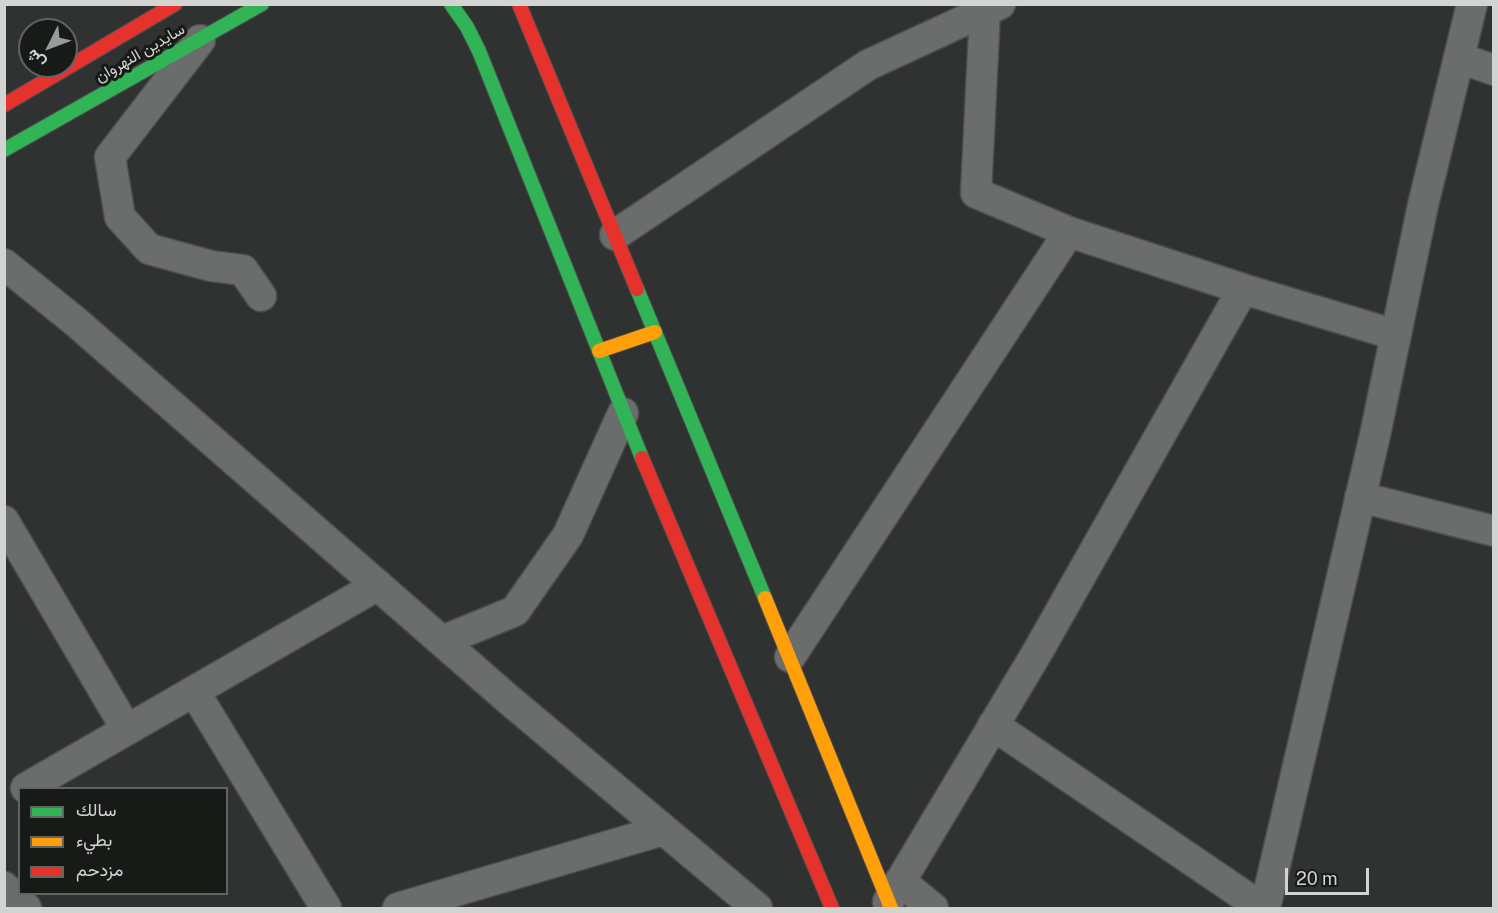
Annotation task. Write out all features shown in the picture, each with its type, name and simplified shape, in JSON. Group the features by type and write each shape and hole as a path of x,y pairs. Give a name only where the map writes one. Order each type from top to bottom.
{"main road":[{"name":"سايدين النهروان","path":"4,105 176,4"},
{"name":"سايدين النهروان","path":"4,150 262,4"},
{"path":"451,4 467,27 479,51 623,413 832,909"},
{"path":"519,4 789,657 893,897"},
{"path":"599,351 655,332"}],"street":[{"path":"993,725 1264,909 1360,497 1423,206 1472,4"},
{"path":"615,235 868,65 993,8 976,193 1069,232 1243,289 1396,335"},
{"path":"202,38 110,157 120,217 149,249 211,266 243,270 261,296"},
{"path":"1459,58 1494,70"},
{"path":"789,657 1069,232"},
{"path":"4,264 76,322 442,641 757,909"},
{"path":"933,909 893,897 1038,651 1243,289"},
{"path":"442,641 514,611 568,535 623,413"},
{"path":"1360,497 1494,531"},
{"path":"4,520 127,730"},
{"path":"29,787 378,585"},
{"path":"194,691 326,909"},
{"path":"4,801 18,793"},
{"path":"398,909 663,830"},
{"path":"4,887 26,909"}],"traffic: fast":[{"path":"4,150 262,4"},
{"path":"451,4 467,27 479,51 642,458"},
{"path":"637,289 765,598"}],"traffic: slow":[{"path":"599,351 655,332"},
{"path":"765,598 891,908"}],"traffic: jam":[{"path":"4,105 175,4"},
{"path":"519,4 637,289"},
{"path":"642,458 832,908"}]}
